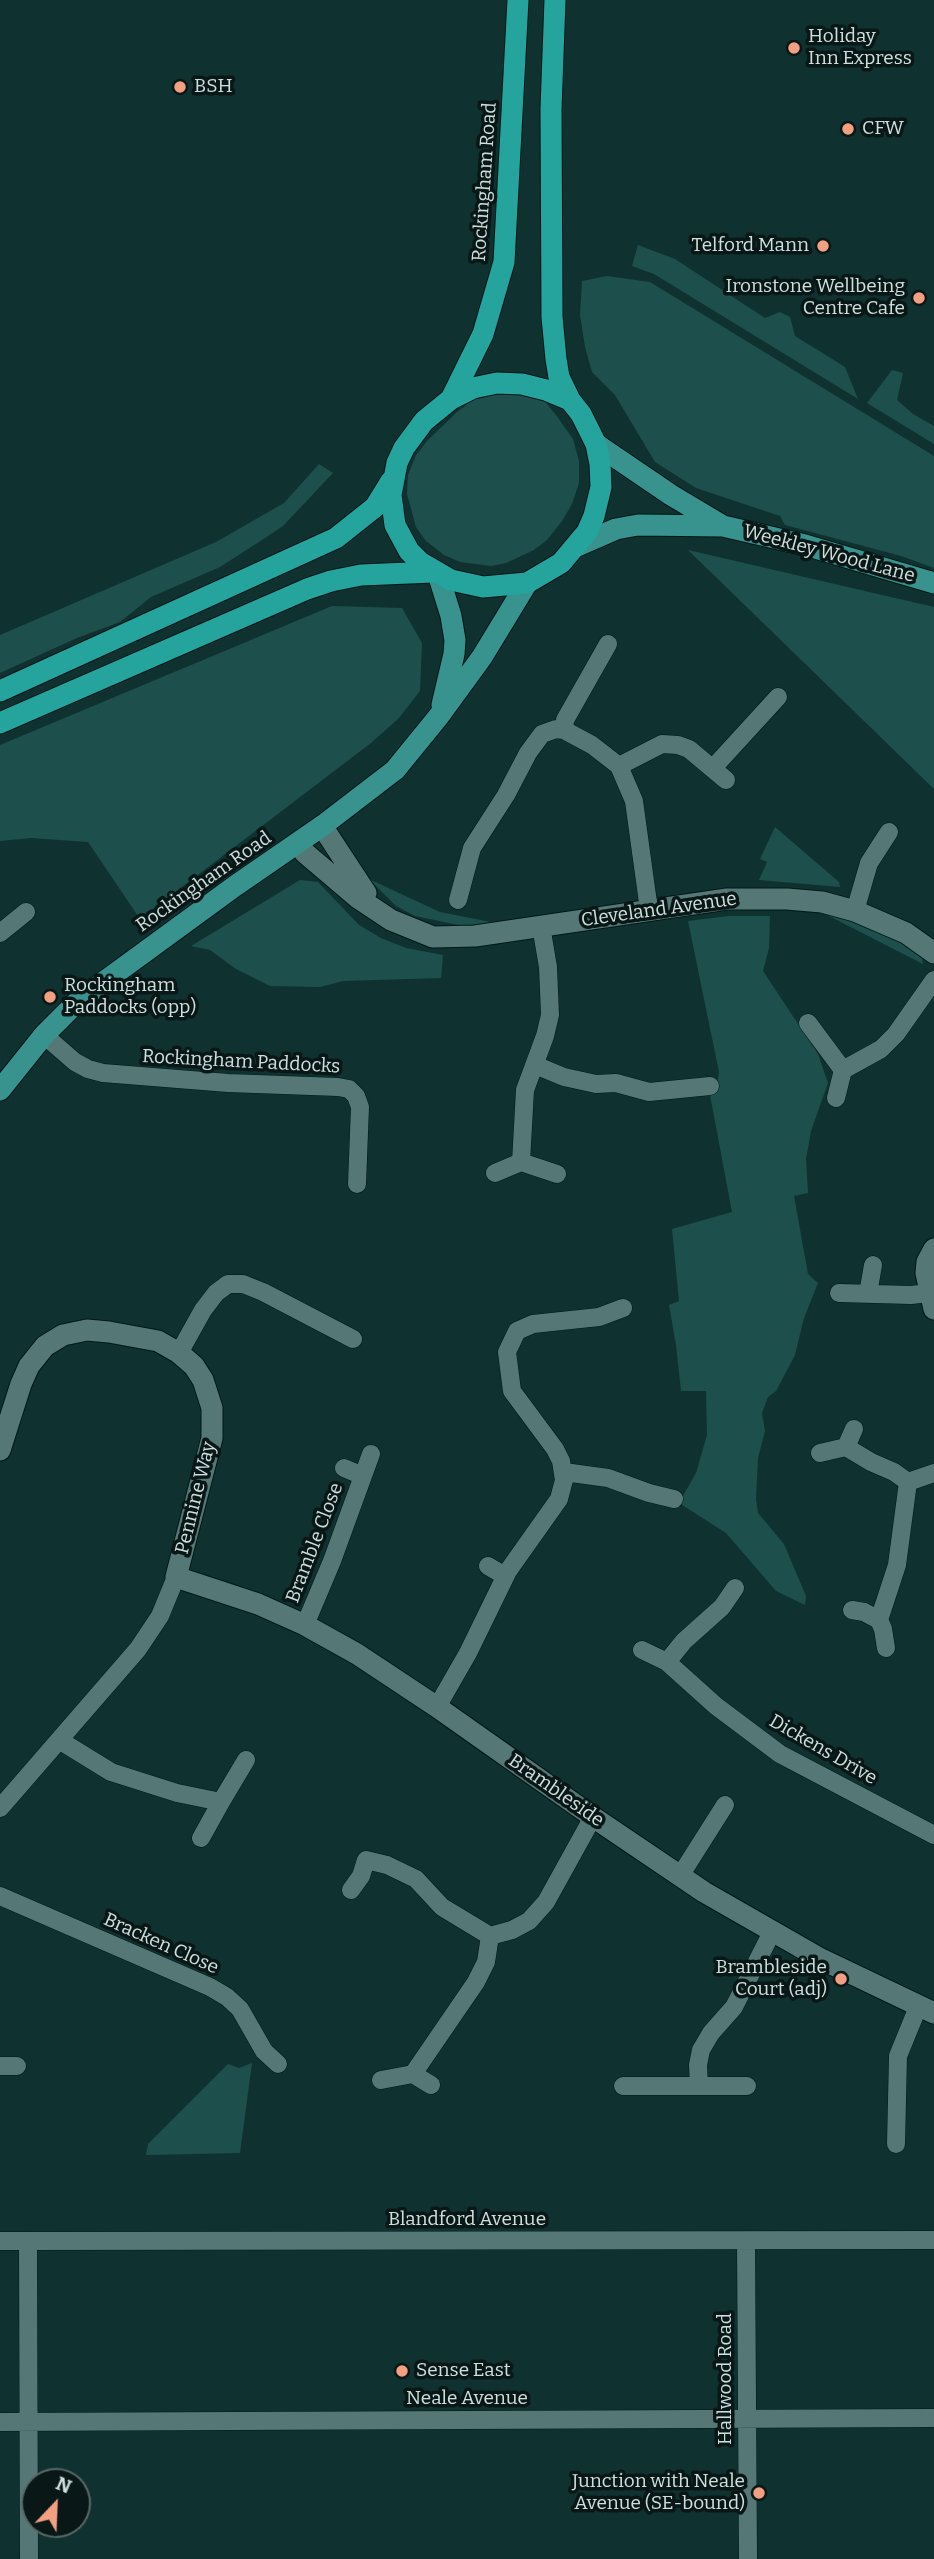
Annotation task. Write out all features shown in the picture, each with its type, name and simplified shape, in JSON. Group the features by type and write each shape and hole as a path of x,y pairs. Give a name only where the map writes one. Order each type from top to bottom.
{"highway":[{"name":"Rockingham Road","path":"451,399 483,334 504,262 518,0"},
{"path":"392,480 392,510 401,538 420,562 436,573 464,584 483,587 527,583 561,563 577,546 594,516 601,487 596,444 581,414 569,400 559,377 552,317 551,109 555,0"},
{"path":"0,691 336,538 375,507 392,480 397,463 413,434 424,421 451,399 473,388 497,383 522,384 569,400"},
{"path":"0,723 307,589 361,575 436,573"}],"main road":[{"name":"Weekley Wood Lane","path":"596,444 671,495 723,526"},
{"name":"Weekley Wood Lane","path":"577,546 616,529 638,525 723,526 805,545 934,583"},
{"name":"Rockingham Road","path":"436,573 450,611 455,640 439,716"},
{"name":"Rockingham Road","path":"0,1090 44,1035 79,1000 322,826 395,770 482,657 527,583"}],"street":[{"path":"564,730 565,720 608,644"},
{"path":"619,766 662,744 678,744 689,749 719,774 778,697"},
{"path":"458,900 472,848 506,795 528,753 542,734 556,729 564,730 592,745 619,766 636,814 649,910"},
{"name":"Cleveland Avenue","path":"322,826 379,912"},
{"path":"855,911 869,863 889,832"},
{"name":"Cleveland Avenue","path":"298,843 304,853 358,898 391,920 433,937 475,936 649,910 757,898 822,902 855,911 906,933 934,953"},
{"path":"0,933 26,912"},
{"path":"521,1162 525,1090 545,1036 551,999 541,926"},
{"path":"836,1098 843,1070 881,1049 896,1034 934,980"},
{"path":"808,1023 843,1070"},
{"name":"Rockingham Paddocks","path":"44,1035 75,1062 103,1073 349,1089 356,1096 362,1120 358,1184"},
{"path":"535,1065 564,1077 596,1084 616,1083 649,1092 710,1086"},
{"path":"495,1172 521,1162 557,1174"},
{"path":"839,1293 911,1295 932,1301 926,1273 927,1262 934,1249"},
{"path":"868,1294 873,1265"},
{"path":"179,1353 203,1310 216,1293 228,1284 243,1284 263,1292 353,1339"},
{"path":"437,1707 468,1653 505,1576 559,1499 564,1472 555,1449 512,1391 507,1352 517,1331 533,1324 599,1317 623,1308"},
{"name":"Pennine Way","path":"0,1450 29,1366 45,1346 63,1335 87,1329 158,1341 179,1353 194,1366 204,1380 212,1408 212,1438 176,1577 160,1616 138,1649 0,1808"},
{"path":"846,1447 854,1429"},
{"path":"820,1453 846,1447 908,1482"},
{"name":"Bramble Close","path":"305,1625 332,1561 371,1454"},
{"name":"Bramble Close","path":"344,1468 363,1476"},
{"path":"564,1472 608,1478 674,1499"},
{"path":"908,1482 934,1473"},
{"path":"879,1620 897,1564 908,1482"},
{"path":"488,1566 505,1576"},
{"name":"Brambleside","path":"176,1577 258,1604 305,1625 357,1654 680,1876 772,1933 926,2010"},
{"path":"667,1662 684,1641 722,1607 735,1588"},
{"path":"852,1610 864,1612 879,1620 886,1648"},
{"name":"Dickens Drive","path":"642,1650 667,1662 716,1706 780,1754 934,1835"},
{"path":"59,1740 111,1772 200,1800 221,1802"},
{"path":"201,1838 246,1759"},
{"path":"680,1876 725,1805"},
{"path":"351,1890 361,1876 365,1853 416,1879 442,1907 489,1936 512,1930 530,1921 546,1902 593,1817"},
{"name":"Bracken Close","path":"0,1896 210,1987 227,1997 240,2009 257,2042 278,2064"},
{"path":"699,2086 698,2065 701,2050 711,2033 734,2007 772,1933"},
{"path":"413,2074 475,1982 486,1962 489,1936"},
{"path":"895,2144 898,2056 926,2010"},
{"path":"381,2080 413,2074 431,2084"},
{"path":"624,2086 747,2086"},
{"name":"Blandford Avenue","path":"0,2241 934,2240"},
{"path":"28,2241 29,2559"},
{"name":"Hallwood Road","path":"746,2241 747,2559"},
{"name":"Neale Avenue","path":"0,2422 934,2418"}],"shaded area":[{"path":"638,245 675,259 765,318 780,312 790,317 795,336 845,367 858,399 654,274 632,266"},
{"path":"607,276 650,282 934,456 934,568 901,556 785,525 780,516 696,488 655,462 615,395 592,372 585,347 580,315 582,281"},
{"path":"892,370 903,373 897,400 913,414 934,426 934,444 867,403"},
{"path":"511,391 541,397 556,415 573,439 579,461 579,483 572,504 562,521 547,540 534,550 506,563 491,566 460,562 444,555 426,541 416,527 407,494 408,475 416,455 457,412 474,399"},
{"path":"319,464 333,473 283,526 259,542 220,567 151,597 120,622 0,673 0,635 216,542 284,503"},
{"path":"688,550 934,607 934,789"},
{"path":"332,606 402,608 422,643 420,691 399,718 371,743 140,919 88,842 31,838 0,841 0,745"},
{"path":"775,827 839,882 840,887 759,880 767,862 760,859"},
{"path":"369,879 440,912 496,923 463,926 415,916 396,906"},
{"path":"300,880 318,882 359,925 381,938 406,948 443,955 441,978 343,981 320,987 270,986 236,969 210,950 191,946"},
{"path":"790,909 826,911 897,938 922,956 923,964 825,914"},
{"path":"729,916 770,916 769,948 763,971 818,1054 828,1083 811,1131 806,1159 808,1193 794,1196 808,1274 818,1283 804,1318 795,1355 776,1391 768,1397 762,1413 765,1431 758,1458 756,1499 758,1513 784,1544 806,1596 805,1605 776,1591 726,1533 679,1503 696,1473 707,1435 706,1391 681,1391 669,1305 679,1301 672,1229 732,1212 710,1095 717,1086 719,1072 688,921"},
{"path":"252,2063 240,2153 146,2155 148,2144 228,2064 239,2068"}],"place":[{"name":"Holiday Inn Express","path":"794,48"},
{"name":"BSH","path":"180,87"},
{"name":"CFW","path":"848,129"},
{"name":"Telford Mann","path":"823,246"},
{"name":"Ironstone Wellbeing Centre Cafe","path":"919,298"},
{"name":"Rockingham Paddocks (opp)","path":"50,997"},
{"name":"Brambleside Court (adj)","path":"841,1979"},
{"name":"Sense East","path":"402,2371"},
{"name":"Junction with Neale Avenue (SE-bound)","path":"759,2493"}]}
